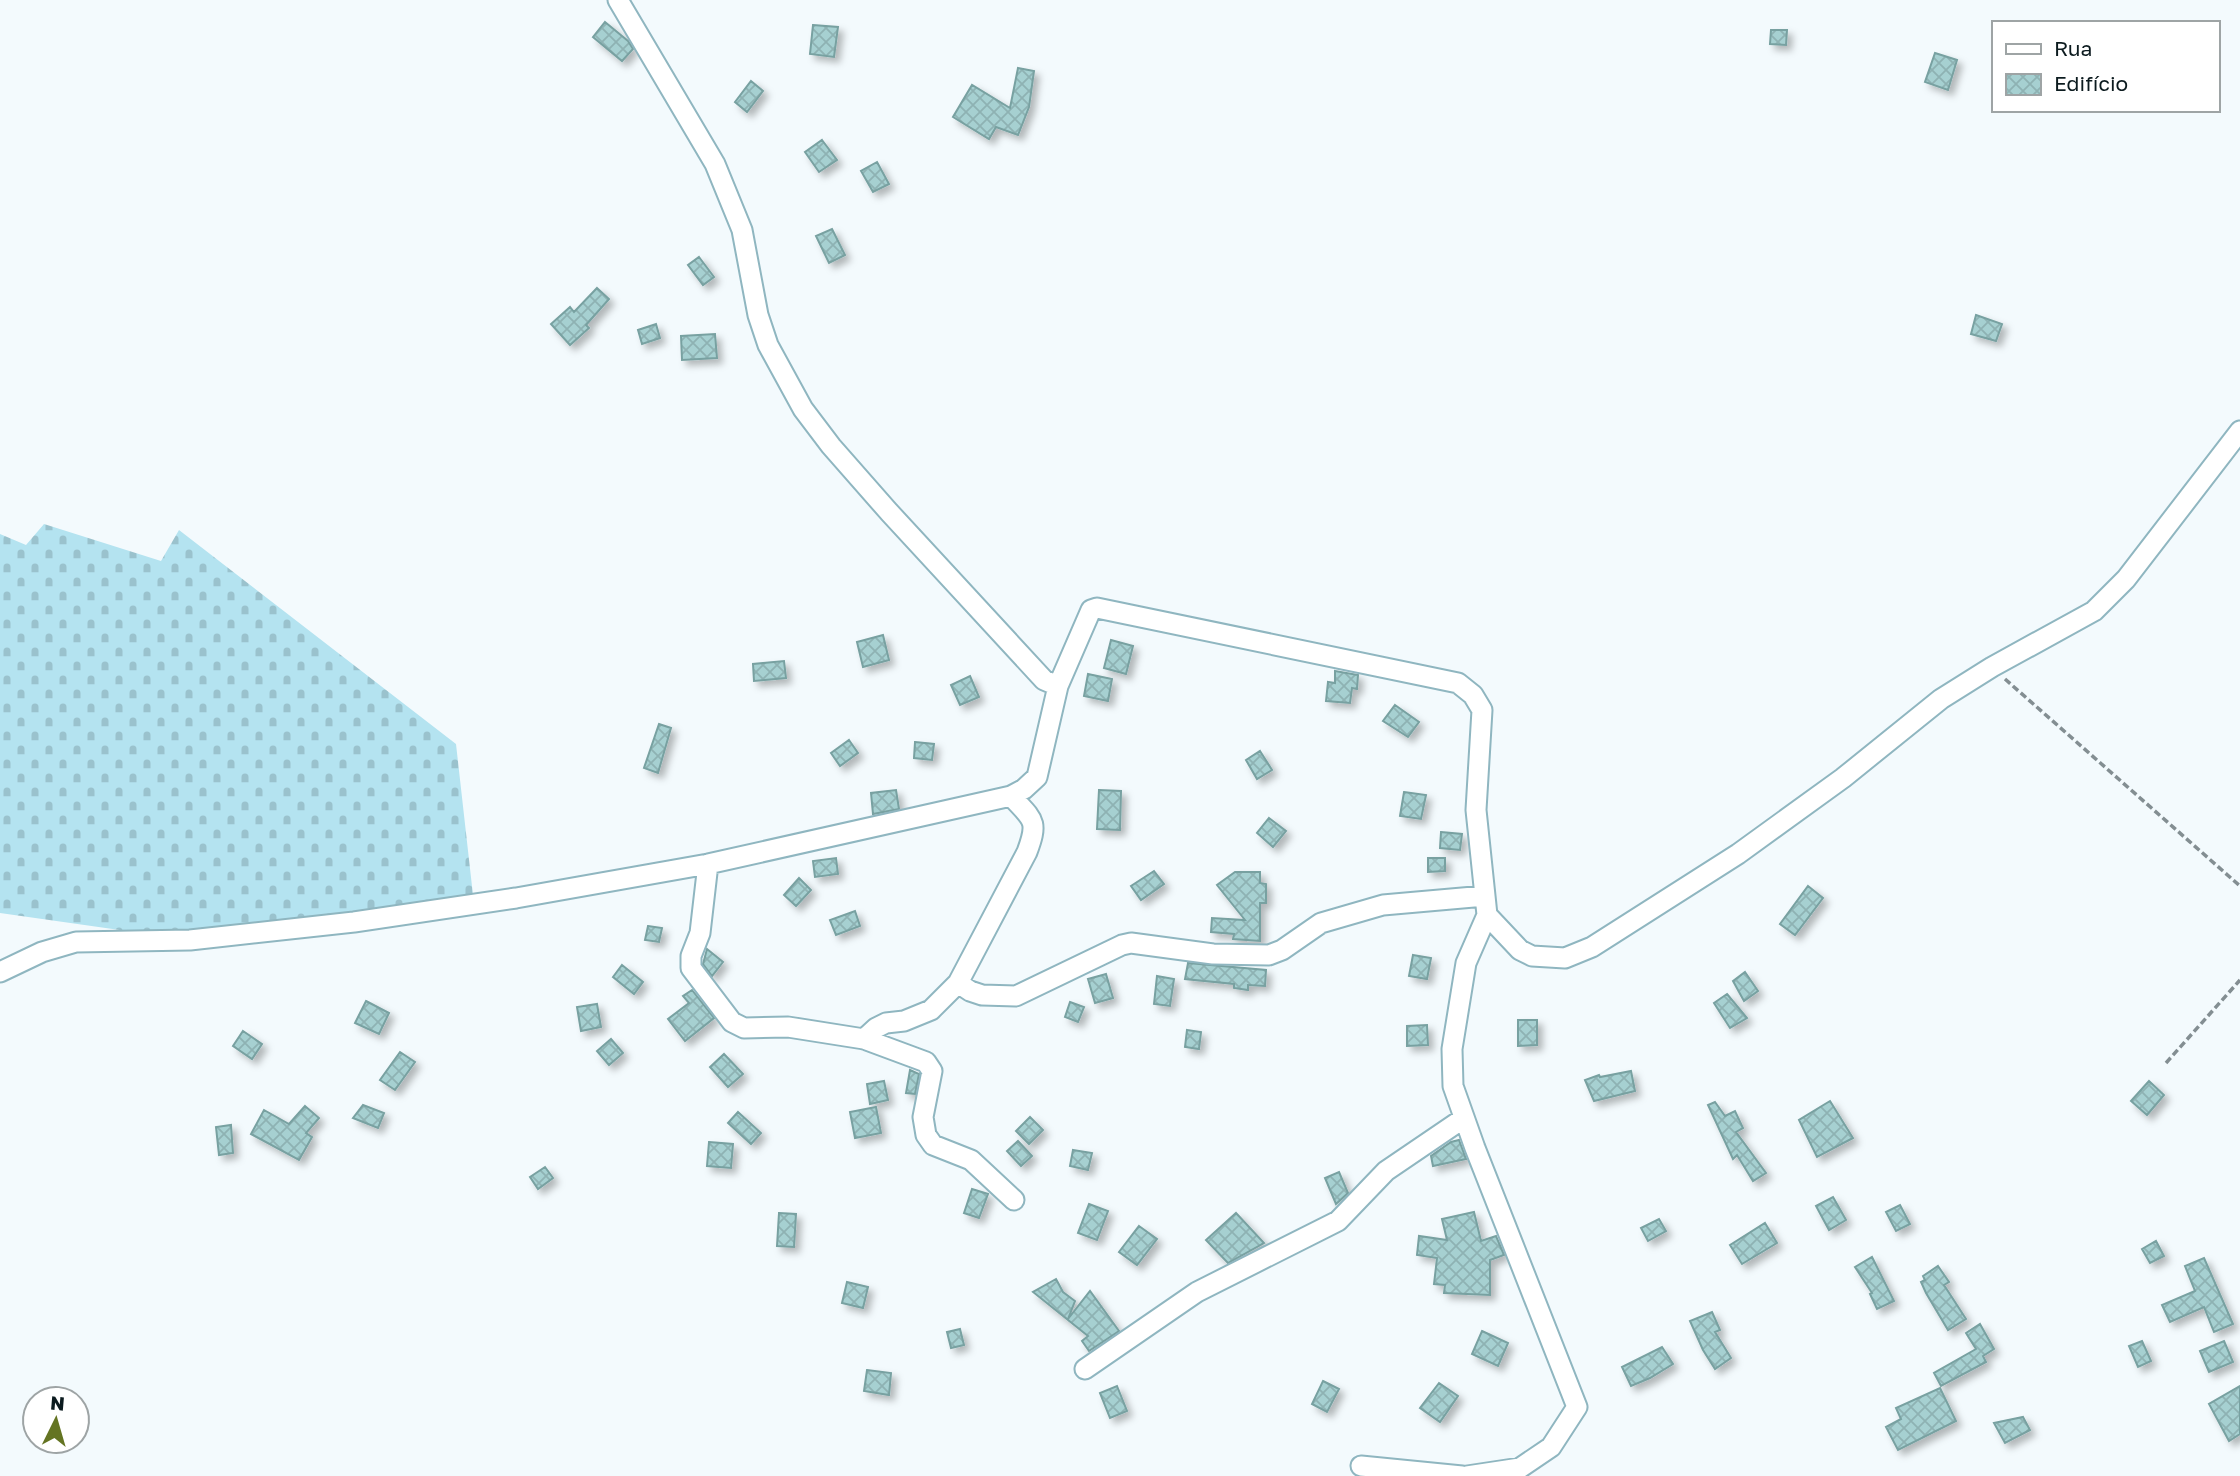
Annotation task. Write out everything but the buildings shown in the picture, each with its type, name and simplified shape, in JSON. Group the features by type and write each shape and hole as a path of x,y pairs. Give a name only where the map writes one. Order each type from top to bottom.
{"street":[{"path":"618,0 715,164 742,230 758,315 768,345 803,409 831,446 889,512 1044,680 1058,686"},
{"path":"1486,906 1520,950 1532,956 1565,958 1591,947 1738,854 1843,778 1941,699 1992,667 2094,611 2114,593 2240,431"},
{"path":"0,972 42,952 76,942 190,940 354,922 516,898 708,864 1011,796 1037,777 1058,686 1093,608 1458,683 1473,695 1482,710 1476,810 1486,906 1466,963 1452,1049 1453,1086 1577,1407 1551,1447 1520,1468 1465,1476 1361,1466"},
{"path":"863,1039 886,1023 904,1021 931,1010 958,983 1023,861 1035,831 1030,817 1011,796"},
{"path":"708,864 700,933 691,956 691,968 732,1023 744,1028 788,1027 863,1039 926,1062 932,1071 923,1117 926,1135 933,1145 971,1160 1014,1200"},
{"path":"958,983 982,995 1016,996 1131,943 1213,954 1269,955 1282,950 1321,923 1383,905 1486,906"},
{"path":"1085,1369 1197,1293 1338,1221 1386,1171 1464,1118"}],"path":[{"path":"1992,667 2240,886"},
{"path":"2166,1063 2240,981"}],"green space":[{"path":"44,524 161,561 179,530 456,744 474,904 190,940 0,913 0,534 26,545"}]}
